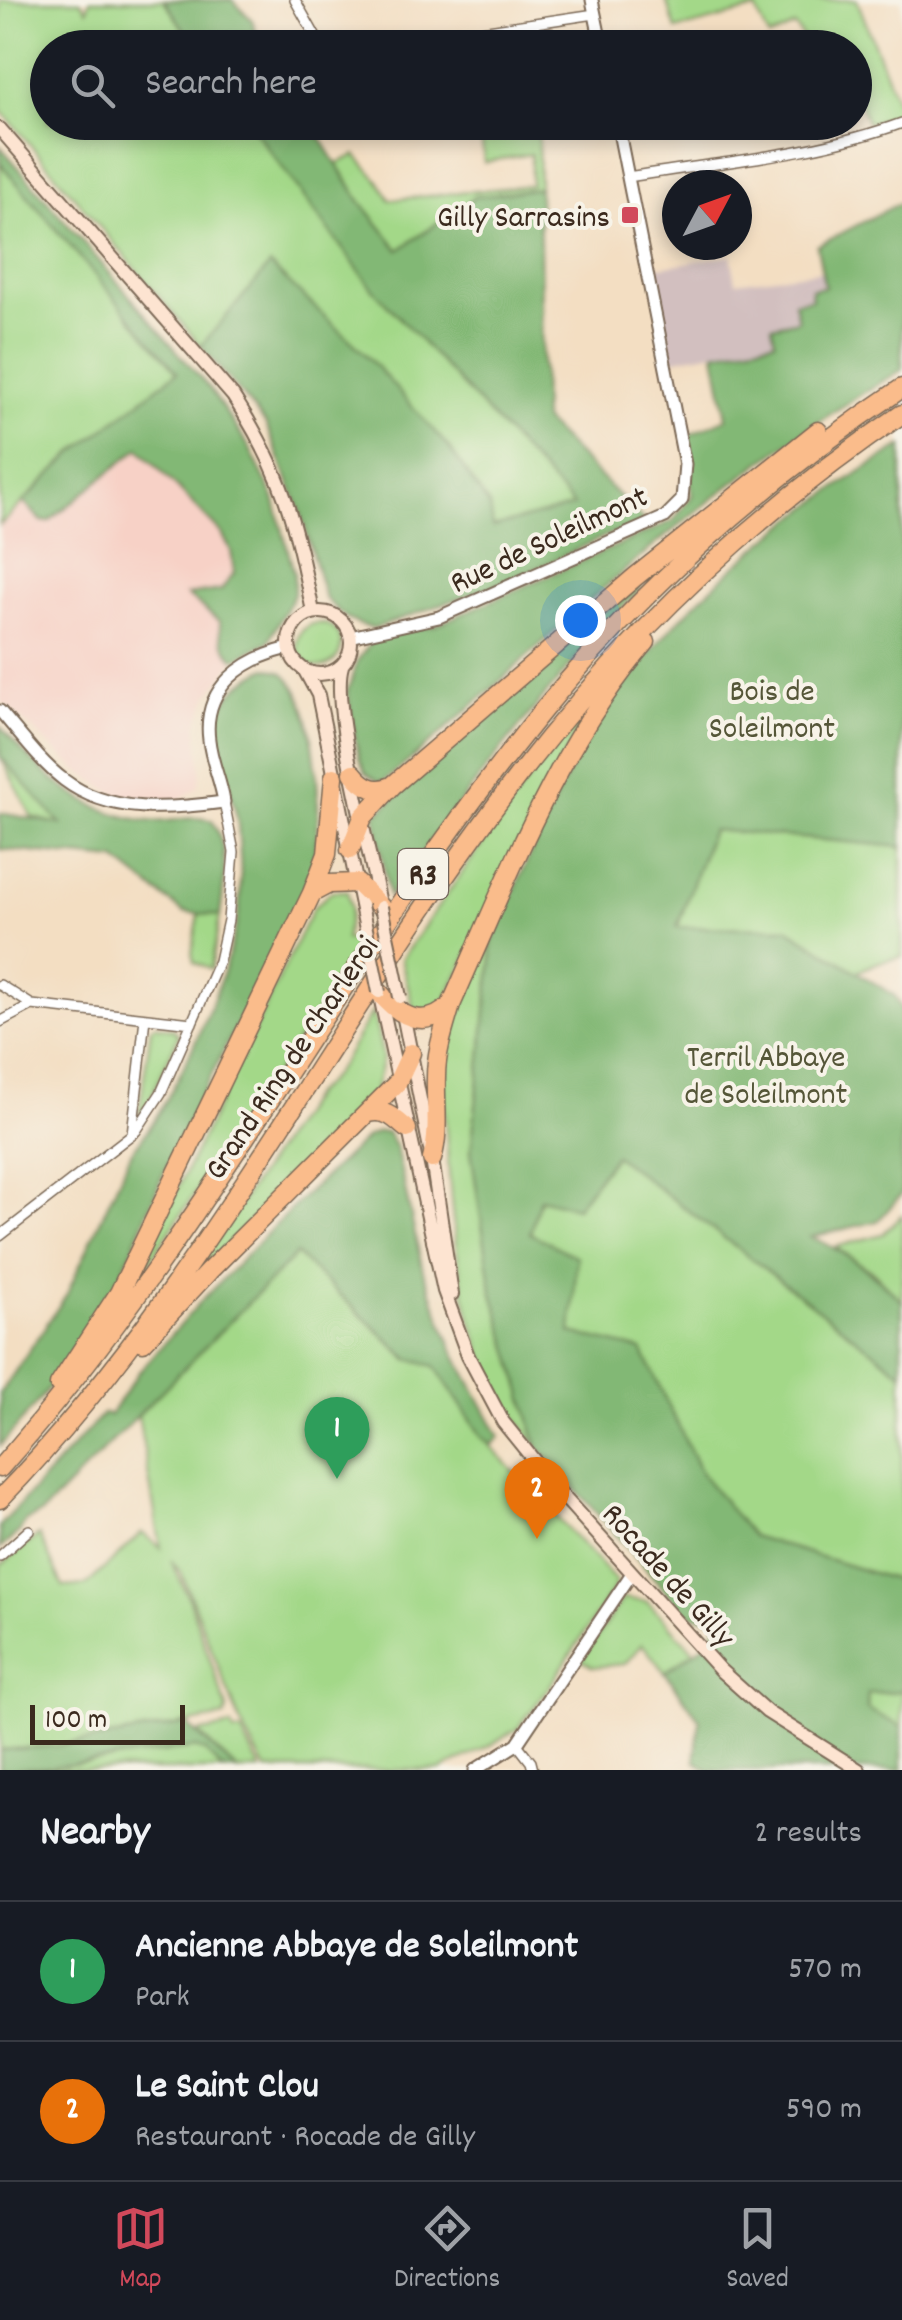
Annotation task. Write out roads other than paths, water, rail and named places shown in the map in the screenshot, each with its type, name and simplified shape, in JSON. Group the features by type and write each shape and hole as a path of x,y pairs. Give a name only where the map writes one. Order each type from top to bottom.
{"highway":[{"path":"350,850 363,816 392,786 635,576 766,469 868,399 902,387"},
{"name":"Grand Ring de Charleroi","path":"0,1468 96,1354 147,1284 409,894 545,707 597,647 712,532 840,429 902,387"},
{"name":"Grand Ring de Charleroi","path":"0,1499 66,1426 118,1360 485,822 564,720 669,604 726,549 788,496 902,414"},
{"path":"432,1158 438,1140 436,1072 440,1038 451,1005 574,742 607,692 658,629 669,604"},
{"path":"28,1436 119,1293 312,893 326,854 344,775 370,788 382,790 392,786"},
{"path":"312,893 329,884 369,894"},
{"path":"392,1005 421,1019 438,1017 451,1005"},
{"path":"118,1360 144,1342 209,1271 397,1084 411,1054"},
{"path":"368,1113 380,1110 407,1129"}],"main road":[{"path":"0,129 233,396 252,424 277,470 292,514 313,612"},
{"path":"455,1322 432,1158 411,1054 392,1005 369,894 350,850 344,775 340,691 350,637 337,617 313,612 292,629 289,648 316,686 344,775 363,816 369,894 392,1005 397,1084 434,1259 455,1322"},
{"path":"305,671 318,675 342,666"},
{"name":"Rocade de Gilly","path":"455,1322 483,1388 503,1422 528,1456 632,1573 744,1693 858,1770"}],"street":[{"path":"294,0 312,30"},
{"path":"592,0 598,30"},
{"path":"488,30 595,14"},
{"path":"872,132 902,123"},
{"name":"Rue de Soleilmont","path":"350,637 440,617 666,518 682,500 685,464 621,140"},
{"path":"628,177 838,140"},
{"path":"0,1236 132,1134 161,1093 218,961 228,920 234,852 209,742 209,715 226,679 264,654 289,648"},
{"path":"0,711 65,781 98,799 132,806 187,807 224,802"},
{"path":"0,985 32,1005 192,1024"},
{"path":"0,1022 32,1005"},
{"path":"132,1134 145,1018"},
{"path":"0,1556 29,1530"},
{"path":"475,1770 517,1744 632,1573"},
{"path":"517,1744 533,1770"}],"place":[{"name":"Gilly Sarrasins","path":"630,215"},
{"name":"Ancienne Abbaye de Soleilmont","path":"337,1479"},
{"name":"Le Saint Clou","path":"537,1539"}],"park label":[{"name":"Bois de Soleilmont","path":"772,708"},
{"name":"Terril Abbaye de Soleilmont","path":"766,1074"}]}
